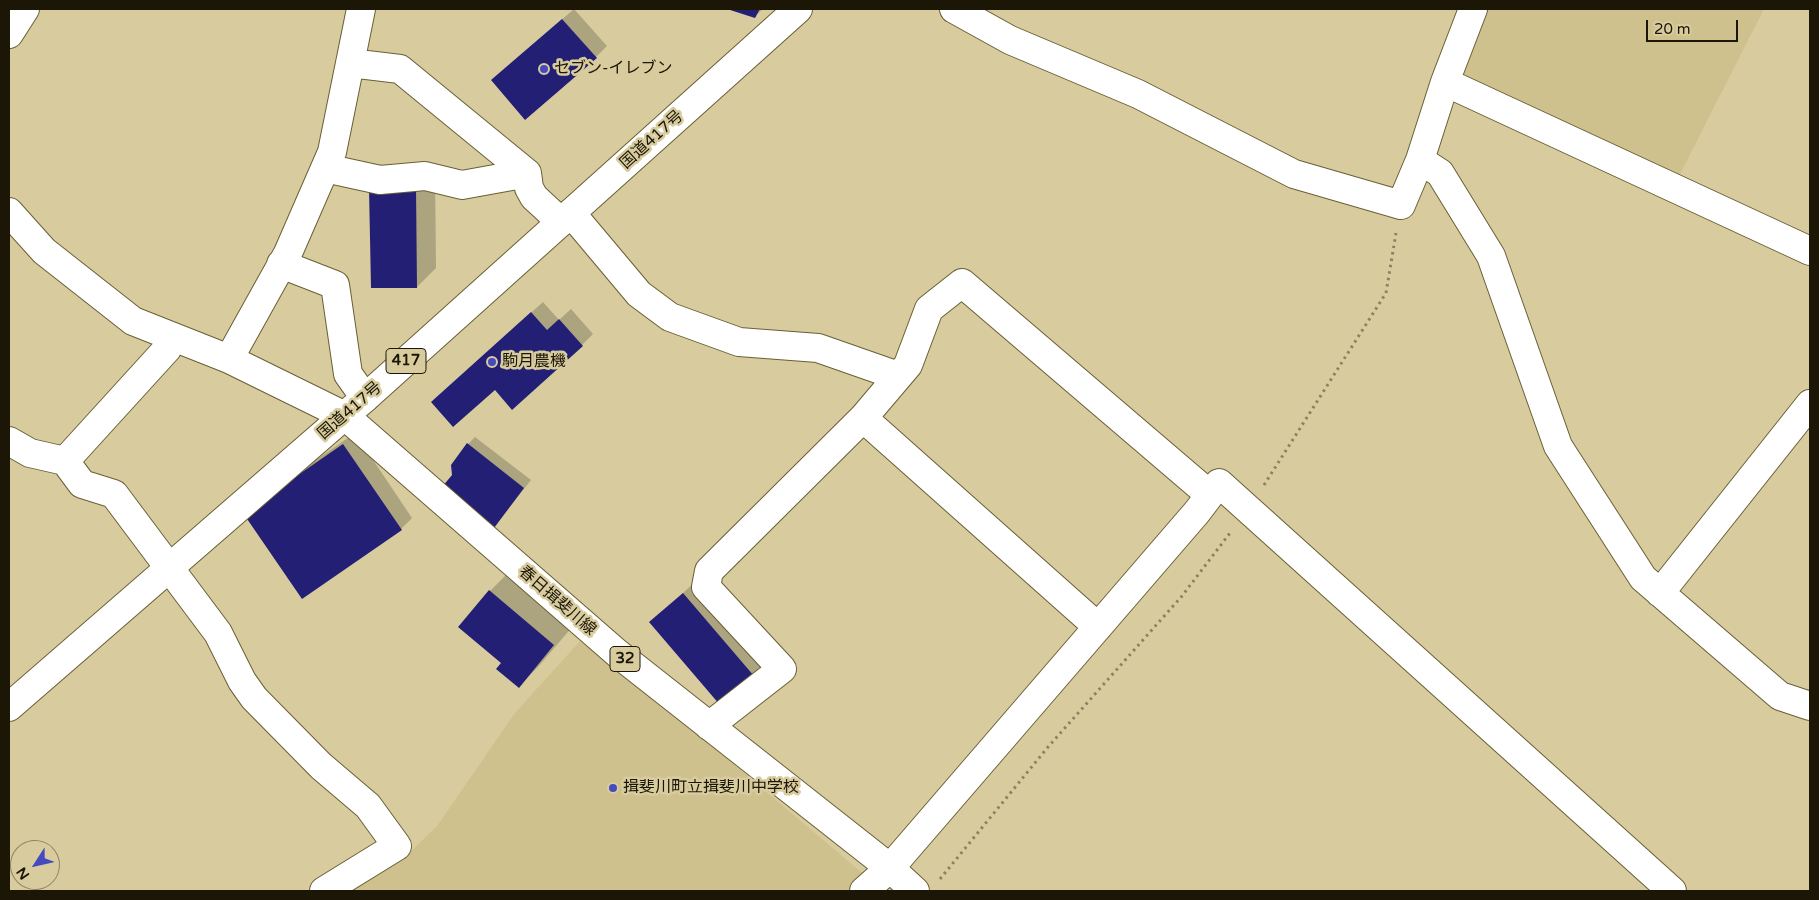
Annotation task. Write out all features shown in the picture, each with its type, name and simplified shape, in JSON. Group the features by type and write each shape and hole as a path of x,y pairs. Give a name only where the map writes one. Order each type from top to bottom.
{"main road":[{"path":"9,34 25,9"},
{"path":"229,359 288,253 332,152 361,9"},
{"name":"国道417号","path":"9,707 355,407 798,9"},
{"path":"954,9 1010,40 1138,94 1294,174 1401,205 1420,160 1444,82 1473,9"},
{"path":"350,63 400,69 527,173 534,197 566,218 640,294 670,317 739,342 818,348 898,376"},
{"path":"1444,82 1810,251"},
{"path":"1420,160 1440,173 1491,256 1558,446 1643,578 1780,696 1810,706"},
{"path":"325,168 380,180 425,176 462,185 517,175 524,171"},
{"path":"9,212 44,251 133,321 355,407"},
{"path":"281,264 335,285 348,374 355,407"},
{"path":"709,726 782,669 706,587 709,571 863,418 908,366 929,309 962,283 1214,489 1672,891"},
{"path":"65,461 167,349 173,337"},
{"path":"1660,594 1810,404"},
{"name":"春日揖斐川線","path":"355,407 617,653 890,868 915,891"},
{"path":"863,418 1098,627"},
{"path":"9,442 30,453 65,461 82,484 114,494 218,633 242,682 254,698 320,766 368,806 397,846 324,891"},
{"path":"864,891 890,868 1098,627 1214,489"}],"shaded area":[{"path":"1485,9 1764,9 1678,178 1460,75"},
{"name":"揖斐川町立揖斐川中学校","path":"580,641 718,751 860,871 882,887 878,891 343,891 368,876 401,861 437,826 515,713"}],"building":[{"path":"727,9 760,9 755,18"},
{"name":"セブン-イレブン","path":"562,19 597,58 525,120 491,80"},
{"path":"369,188 416,188 417,288 371,288"},
{"path":"531,312 547,330 559,319 583,346 512,410 495,390 453,427 431,402"},
{"path":"467,443 524,488 494,528 442,487 452,475 451,465"},
{"path":"343,444 402,530 302,599 243,513"},
{"path":"489,590 554,645 519,688 496,669 501,663 458,627"},
{"path":"683,593 754,676 720,705 649,622"}],"place":[{"name":"セブン-イレブン","path":"544,69"},
{"name":"駒月農機","path":"492,362"},
{"name":"揖斐川町立揖斐川中学校","path":"613,788"}]}
